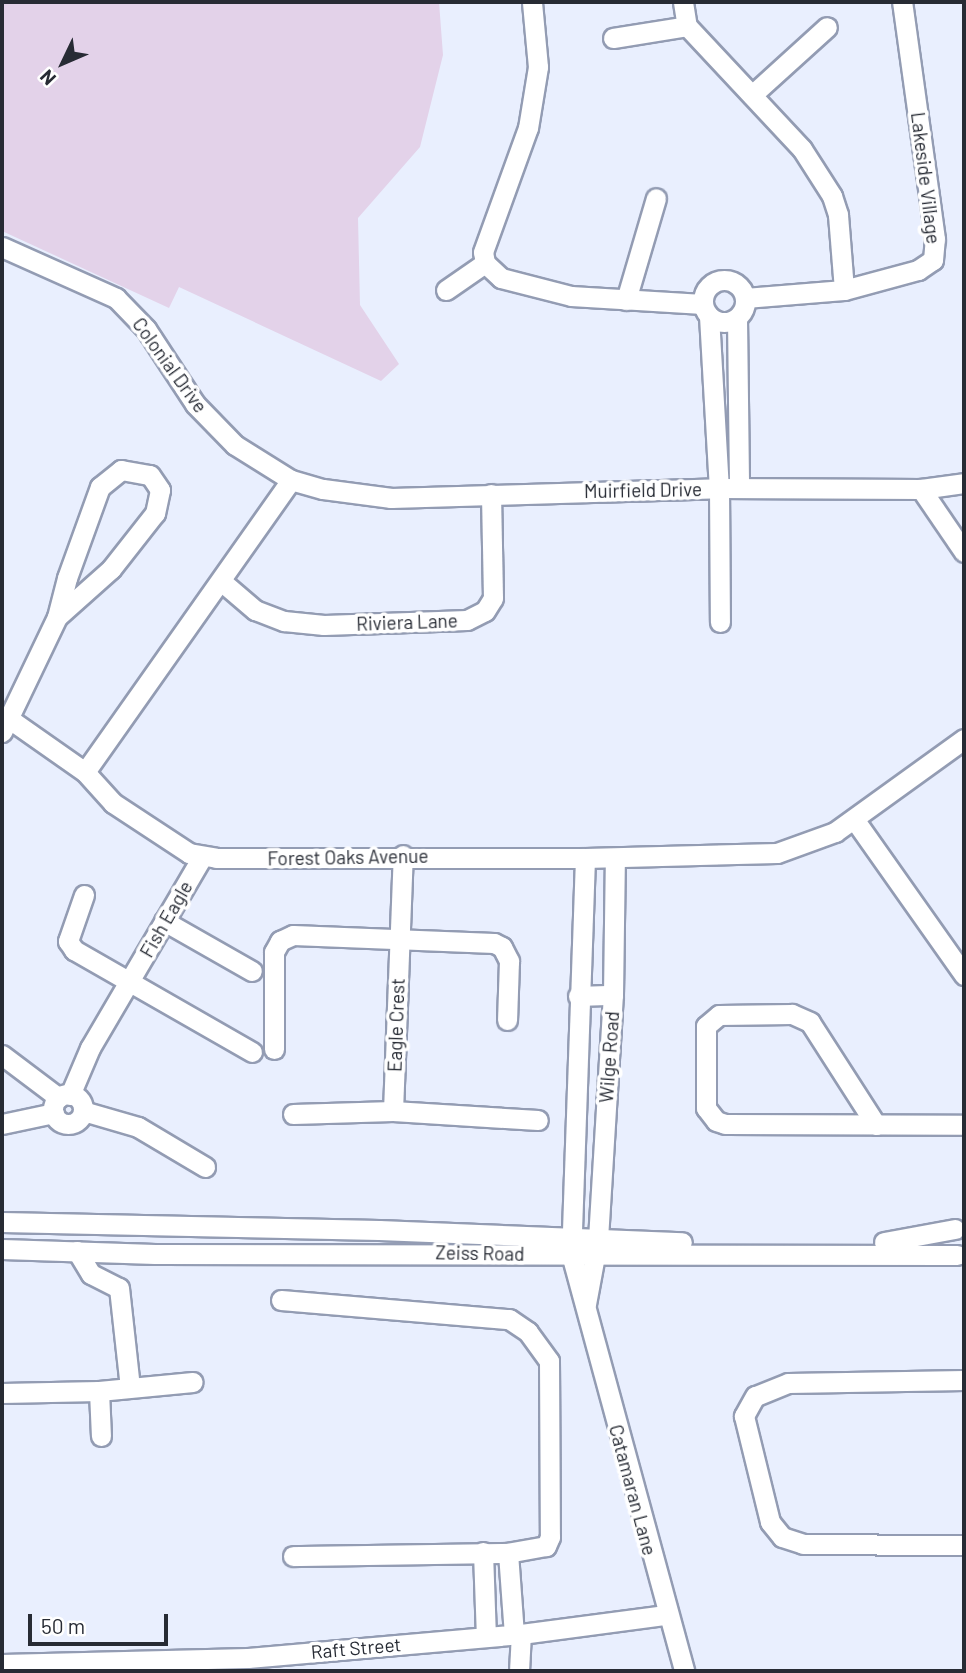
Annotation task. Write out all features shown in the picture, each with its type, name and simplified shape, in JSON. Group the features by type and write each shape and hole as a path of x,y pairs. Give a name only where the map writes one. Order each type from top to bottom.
{"street":[{"path":"532,2 537,56 535,96 528,128 483,252 485,263 501,278 571,296 706,310 722,322 737,318"},
{"path":"683,2 687,26 802,149 832,195 838,215 844,290"},
{"name":"Lakeside Village","path":"744,298 844,290 918,270 936,253 902,2"},
{"path":"613,38 687,26"},
{"path":"752,95 827,27"},
{"path":"626,300 656,198"},
{"name":"Colonial Drive","path":"2,247 98,288 125,306 215,426 235,445 291,480"},
{"path":"446,290 485,263"},
{"path":"720,622 729,488 737,318 744,298 737,285 717,281 706,290 706,310 729,488"},
{"path":"5,725 57,617 76,551 100,487 121,470 150,475 160,490 155,513 111,569 57,617"},
{"path":"85,772 291,480"},
{"name":"Muirfield Drive","path":"291,480 352,496 729,488 920,489 964,483"},
{"path":"920,489 964,552"},
{"name":"Riviera Lane","path":"221,581 255,610 284,621 324,625 467,620 485,611 493,598 491,494"},
{"name":"Forest Oaks Avenue","path":"5,725 85,772 113,803 177,848 202,857 403,855 615,858 777,853 813,843 854,819 964,739"},
{"path":"854,819 964,975"},
{"name":"Eagle Crest","path":"393,1111 403,855"},
{"name":"Fish Eagle","path":"61,1102 202,857"},
{"name":"Wilge Road","path":"571,1247 585,858"},
{"name":"Wilge Road","path":"597,1247 613,995 615,858"},
{"path":"84,895 68,941 74,950 252,1052"},
{"path":"164,921 252,971"},
{"path":"274,1049 274,952 280,941 293,935 494,943 502,947 509,961 507,1020"},
{"path":"578,996 613,995"},
{"path":"876,1125 810,1022 792,1014 719,1015 706,1026 706,1108 716,1121 876,1125 964,1125"},
{"path":"2,1055 61,1102 66,1124 77,1121 83,1111 80,1100 61,1102 2,1124"},
{"path":"83,1111 138,1127 205,1167"},
{"path":"293,1114 393,1111 538,1120"},
{"name":"Zeiss Road","path":"2,1222 379,1230 571,1247"},
{"path":"960,1225 951,1242 961,1257"},
{"name":"Zeiss Road","path":"2,1248 77,1251 847,1244 905,1241 960,1225"},
{"name":"Catamaran Lane","path":"571,1247 666,1615 684,1671"},
{"name":"Zeiss Road","path":"597,1247 961,1257"},
{"name":"Catamaran Lane","path":"585,1308 597,1247"},
{"path":"77,1251 90,1274 119,1288 130,1387"},
{"path":"281,1300 509,1319 528,1332 549,1361 550,1537 546,1546 508,1553 293,1556"},
{"path":"964,1380 788,1383 755,1396 744,1416 770,1522 782,1537 803,1544 964,1545"},
{"path":"2,1393 99,1391 193,1382"},
{"path":"99,1391 101,1436"},
{"path":"483,1552 486,1637"},
{"path":"508,1553 519,1671"},
{"name":"Raft Street","path":"2,1664 249,1664 666,1615"}],"shaded area":[{"path":"2,2 439,2 443,55 420,147 358,218 360,305 399,364 381,381 179,287 169,308 2,231"}]}
